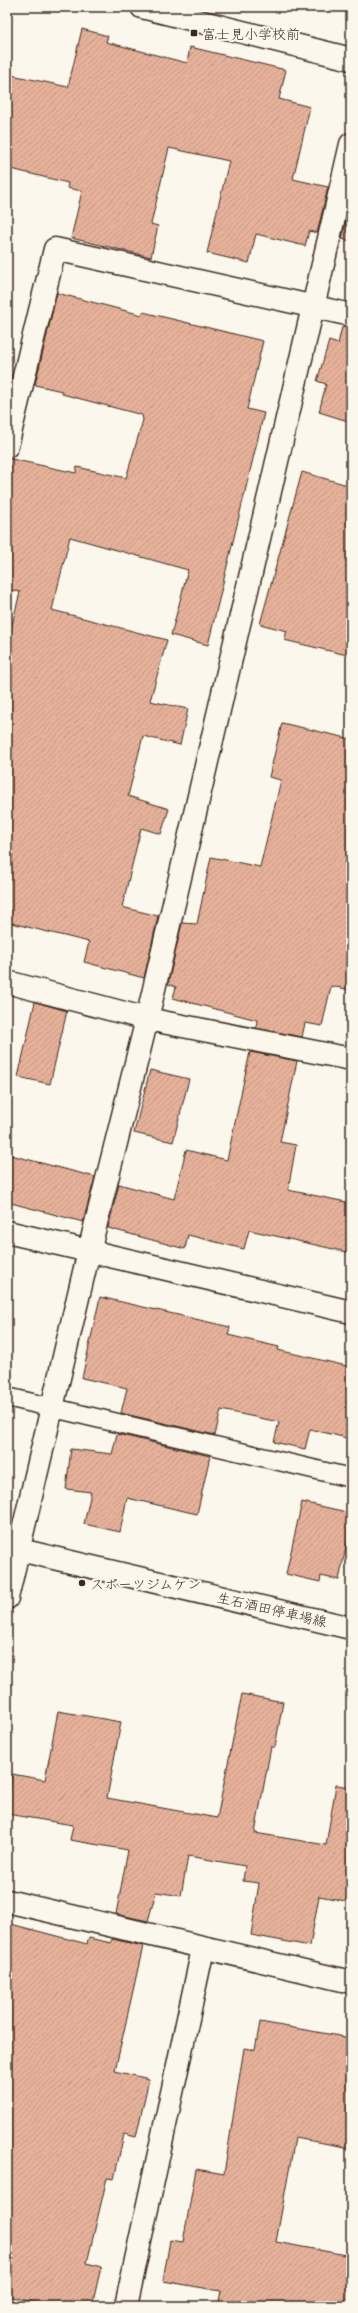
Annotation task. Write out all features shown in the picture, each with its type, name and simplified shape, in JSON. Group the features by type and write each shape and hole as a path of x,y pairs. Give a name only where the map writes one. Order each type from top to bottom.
{"street":[{"path":"142,7 351,59"},
{"path":"7,1598 12,1548 52,1408 89,1251 147,1019 351,144"},
{"path":"7,446 55,249 351,315"},
{"path":"7,982 147,1019 351,1059"},
{"path":"7,1232 351,1312"},
{"name":"生石酒田停車場線","path":"12,1548 351,1628"},
{"path":"7,1901 203,1949 351,1982"},
{"path":"126,2306 203,1949"}],"lane":[{"path":"7,1397 351,1478"}],"building":[{"path":"82,29 108,36 106,42 187,63 190,47 286,70 279,99 310,107 293,179 328,187 317,233 309,231 305,246 256,234 249,263 207,253 229,161 169,148 151,224 158,226 151,257 71,238 82,191 67,188 68,183 7,168 7,74 68,87"},
{"path":"351,199 351,241 342,239"},
{"path":"57,293 142,315 143,312 263,341 247,409 264,413 208,645 171,635 188,570 70,537 52,610 167,640 150,701 188,709 180,745 143,736 128,796 169,809 161,834 141,828 122,907 158,916 144,978 84,962 89,942 7,922 7,645 20,592 7,589 7,458 76,473 77,467 126,478 143,420 142,415 62,394 62,391 35,385"},
{"path":"342,327 351,328 351,422 319,412 326,384 317,381 329,341 338,344"},
{"path":"302,472 351,486 351,656 284,640 287,631 260,624"},
{"path":"282,723 351,739 351,990 331,986 322,1026 305,1023 302,1037 256,1028 257,1020 173,998 176,987 168,984 182,923 197,924 211,857 260,867 281,780 269,777"},
{"path":"35,1002 67,1011 50,1084 18,1077"},
{"path":"250,1052 297,1061 280,1142 296,1145 288,1190 351,1203 351,1253 249,1230 244,1249 188,1235 185,1249 108,1228 119,1184 174,1199 186,1150 227,1160"},
{"path":"150,1070 189,1079 173,1142 134,1133"},
{"path":"7,1154 95,1177 83,1222 7,1202"},
{"path":"100,1297 230,1327 228,1335 279,1347 278,1350 351,1367 351,1439 310,1429 305,1449 274,1442 279,1422 221,1410 215,1435 121,1413 127,1388 82,1378"},
{"path":"117,1434 210,1456 197,1514 127,1498 120,1532 84,1524 91,1492 66,1489 71,1449 112,1454"},
{"path":"302,1502 351,1513 351,1525 339,1580 321,1576 320,1582 286,1574"},
{"path":"242,1694 283,1702 275,1747 271,1747 255,1833 326,1845 336,1785 351,1787 351,1902 319,1896 310,1946 251,1935 259,1883 243,1881 245,1866 188,1856 181,1896 156,1892 148,1921 116,1914 128,1850 70,1840 73,1825 7,1814 12,1774 45,1780 58,1711 121,1722 107,1798 217,1818"},
{"path":"7,1923 87,1944 89,1938 111,1943 112,1939 143,1946 115,2071 149,2079 136,2137 124,2134 114,2179 107,2178 87,2263 101,2267 92,2306 51,2306 7,2296"},
{"path":"260,2022 351,2038 351,2148 295,2138 276,2242 351,2256 351,2306 218,2306 221,2291 163,2281 170,2240 183,2242 196,2169 224,2174 244,2048 255,2050"}],"place":[{"name":"富士見小学校前","path":"194,33"},
{"name":"スポーツジムケン","path":"82,1583"}]}
